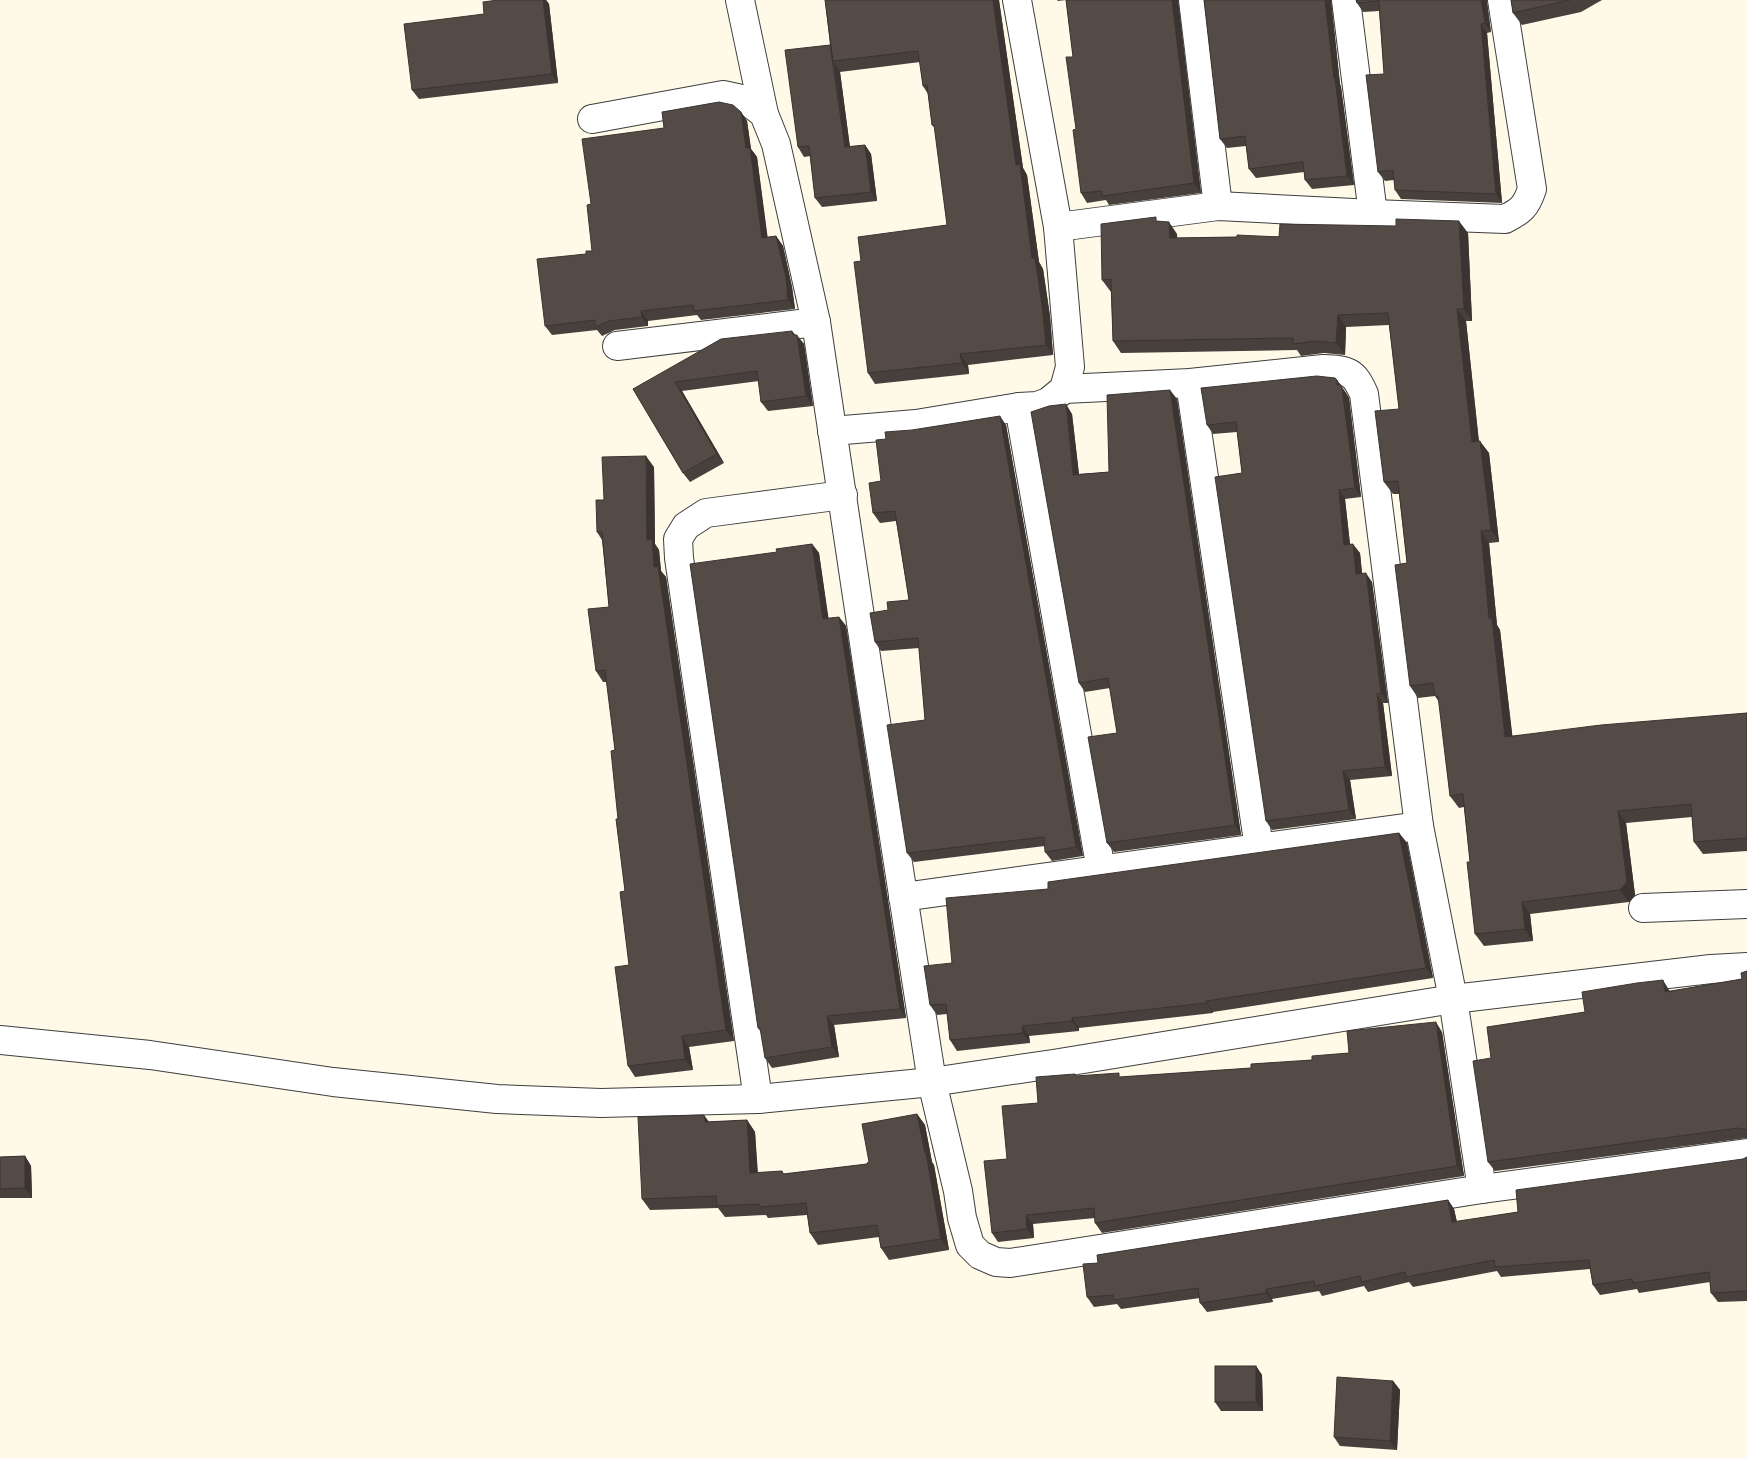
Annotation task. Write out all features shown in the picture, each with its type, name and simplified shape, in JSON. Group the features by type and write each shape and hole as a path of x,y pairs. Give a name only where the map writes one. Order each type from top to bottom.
{"street":[{"path":"740,0 764,114 776,144 816,322 932,1082 958,1191 962,1218 970,1245 980,1255 996,1262 1010,1263 1482,1189 1747,1153"},
{"path":"1017,0 1058,226 1070,367 1064,390"},
{"path":"1193,0 1218,206"},
{"path":"1346,0 1373,214"},
{"path":"1058,226 1218,206 1505,219 1519,211 1528,201 1532,189 1502,0"},
{"path":"592,119 722,96 746,100 764,114"},
{"path":"617,346 816,322"},
{"path":"832,431 916,424 1019,407 1037,406 1048,402 1064,390 1190,383 1323,369 1345,370 1358,381 1364,394 1419,826 1453,1000 1482,1189"},
{"path":"1190,383 1259,848"},
{"path":"1019,407 1101,870"},
{"path":"758,1099 678,558 678,539 686,526 706,513 843,496"},
{"path":"903,897 1419,826"},
{"path":"1643,908 1747,904"},
{"path":"0,1040 150,1055 333,1082 497,1100 601,1103 758,1099 932,1082 1453,1000 1711,969 1747,967"}],"building":[{"path":"543,0 552,74 412,90 404,24 484,14 483,2"},
{"path":"825,0 993,0 1016,165 1020,164 1032,258 1035,258 1046,345 960,354 962,363 868,373 854,262 861,261 858,237 947,225 934,125 932,125 927,85 923,86 918,51 833,61"},
{"path":"1066,0 1172,0 1194,183 1102,196 1102,191 1081,193 1073,130 1076,129 1066,57 1073,57"},
{"path":"1204,0 1325,0 1347,176 1305,180 1303,162 1249,169 1245,136 1220,139"},
{"path":"1356,0 1481,0 1485,23 1481,24 1496,194 1395,190 1393,170 1378,172 1366,75 1384,74 1379,1 1357,3"},
{"path":"1511,0 1570,0 1513,13"},
{"path":"830,45 845,147 865,145 871,192 815,198 809,146 798,147 785,50"},
{"path":"719,102 733,105 741,112 746,148 750,148 762,238 776,236 786,277 788,300 694,311 693,305 641,311 642,317 609,321 595,327 595,320 545,326 537,259 586,254 586,251 592,251 587,205 591,204 582,139 664,128 662,112"},
{"path":"1156,217 1156,221 1169,222 1170,238 1237,237 1237,235 1279,237 1280,224 1396,226 1396,219 1459,221 1464,309 1457,309 1472,442 1480,441 1491,530 1481,531 1489,618 1492,618 1505,737 1601,725 1747,713 1747,838 1694,842 1691,804 1618,811 1627,882 1620,890 1522,902 1525,929 1475,934 1467,862 1470,862 1463,794 1450,796 1438,696 1435,696 1433,683 1410,686 1395,565 1407,563 1398,481 1384,482 1375,411 1399,409 1388,313 1338,315 1336,343 1315,341 1293,344 1293,338 1113,341 1111,279 1102,280 1101,224"},
{"path":"792,331 793,335 797,335 806,396 761,402 757,371 675,382 717,454 683,473 633,389 721,339"},
{"path":"1317,376 1335,378 1337,385 1340,384 1342,389 1355,488 1339,490 1344,545 1353,544 1356,574 1366,573 1381,693 1377,694 1385,767 1343,771 1349,810 1266,821 1215,477 1242,473 1236,422 1207,425 1201,388"},
{"path":"1170,390 1235,825 1107,843 1088,737 1117,733 1108,678 1079,683 1031,412 1049,406 1066,404 1073,475 1109,472 1107,395"},
{"path":"1000,416 1076,847 1045,852 1044,837 907,853 887,725 925,720 918,638 875,642 870,613 888,610 887,602 909,600 895,511 873,513 869,483 881,481 876,440 886,439 885,432 912,430"},
{"path":"646,456 647,540 652,539 654,567 658,566 726,1030 682,1036 685,1059 628,1066 615,967 629,965 620,892 625,891 616,819 618,819 611,751 615,750 605,670 596,671 588,609 609,607 602,532 597,532 596,500 604,500 602,457"},
{"path":"812,544 823,619 839,617 900,1009 827,1016 832,1047 765,1058 760,1028 758,1028 690,564 777,552 776,549"},
{"path":"1399,833 1426,968 1206,1001 1206,1003 1072,1018 1072,1021 1022,1026 1023,1033 950,1040 946,1004 930,1005 924,966 952,963 946,898 1048,889 1048,882"},
{"path":"1747,971 1747,1130 1738,1128 1488,1162 1473,1061 1491,1058 1487,1027 1585,1012 1582,992 1663,980 1665,992 1742,979 1741,973"},
{"path":"1436,1022 1457,1166 1095,1223 1094,1208 1026,1215 1027,1229 992,1233 984,1161 1007,1159 1002,1106 1038,1103 1036,1077 1119,1073 1119,1077 1251,1068 1251,1064 1312,1060 1312,1056 1349,1053 1347,1031"},
{"path":"917,1114 941,1239 881,1248 877,1225 810,1233 806,1203 760,1207 759,1204 717,1206 716,1196 642,1199 638,1117 704,1115 705,1122 747,1120 750,1173 782,1171 783,1174 867,1164 869,1162 862,1124"},
{"path":"25,1156 25,1188 0,1189 0,1157"},
{"path":"1747,1157 1747,1291 1711,1293 1709,1272 1633,1283 1632,1279 1593,1285 1589,1260 1495,1267 1494,1260 1406,1277 1405,1272 1362,1282 1360,1276 1315,1286 1314,1281 1266,1289 1266,1293 1200,1303 1198,1288 1114,1300 1113,1295 1087,1297 1083,1264 1098,1263 1097,1255 1448,1200 1452,1222 1518,1212 1516,1190"},
{"path":"1215,1366 1256,1366 1256,1402 1215,1402"},
{"path":"1337,1377 1393,1381 1390,1441 1334,1437"}]}
